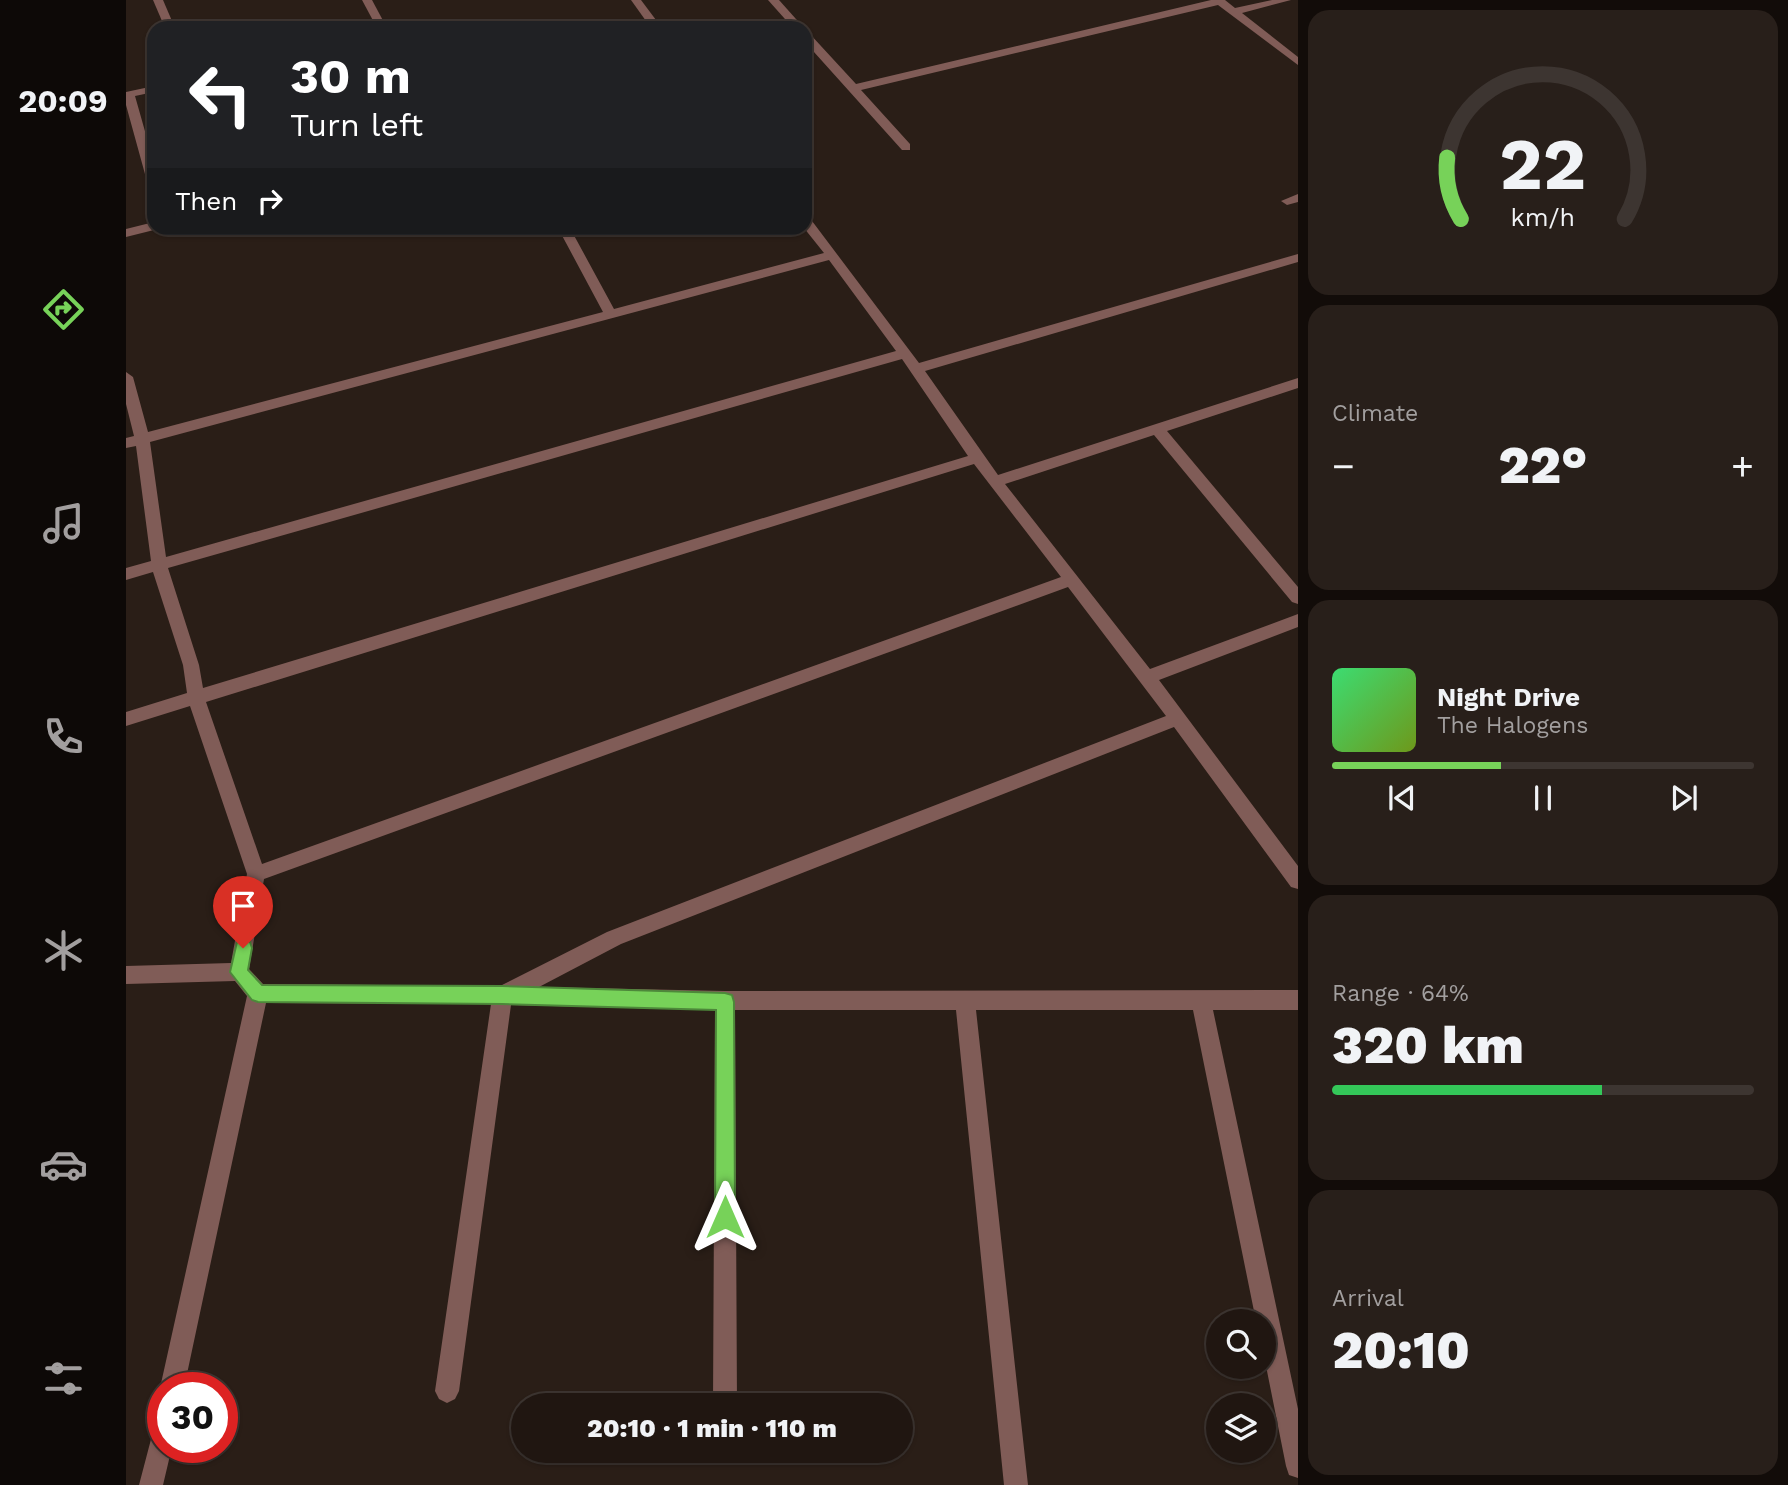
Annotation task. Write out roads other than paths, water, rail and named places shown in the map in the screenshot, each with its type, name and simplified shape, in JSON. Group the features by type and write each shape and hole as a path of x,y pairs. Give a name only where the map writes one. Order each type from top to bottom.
{"street":[{"path":"158,0 167,21"},
{"path":"367,0 378,21"},
{"path":"636,0 652,21"},
{"path":"773,0 792,21"},
{"path":"1233,12 1286,0"},
{"path":"854,88 1219,1 1298,62"},
{"path":"812,43 906,147"},
{"path":"147,91 127,95 147,162"},
{"path":"126,233 147,228"},
{"path":"812,229 905,353 977,458 1147,677 1298,881"},
{"path":"568,235 611,316"},
{"path":"134,441 833,255"},
{"path":"915,369 1298,258"},
{"path":"126,574 905,353"},
{"path":"126,377 134,441 159,565 191,665 196,698 256,874 239,972"},
{"path":"996,481 1298,383"},
{"path":"1158,430 1298,598"},
{"path":"126,719 977,458"},
{"path":"256,874 1071,580"},
{"path":"1147,677 1298,620"},
{"path":"502,995 614,938 1177,719"},
{"path":"126,975 239,972 258,993 502,995 725,1002 1298,1000"},
{"path":"175,1372 258,993"},
{"path":"447,1391 502,995"},
{"path":"965,1001 1016,1485"},
{"path":"1201,1001 1298,1466"},
{"path":"725,1002 725,1393"},
{"path":"151,1485 156,1463"}]}
